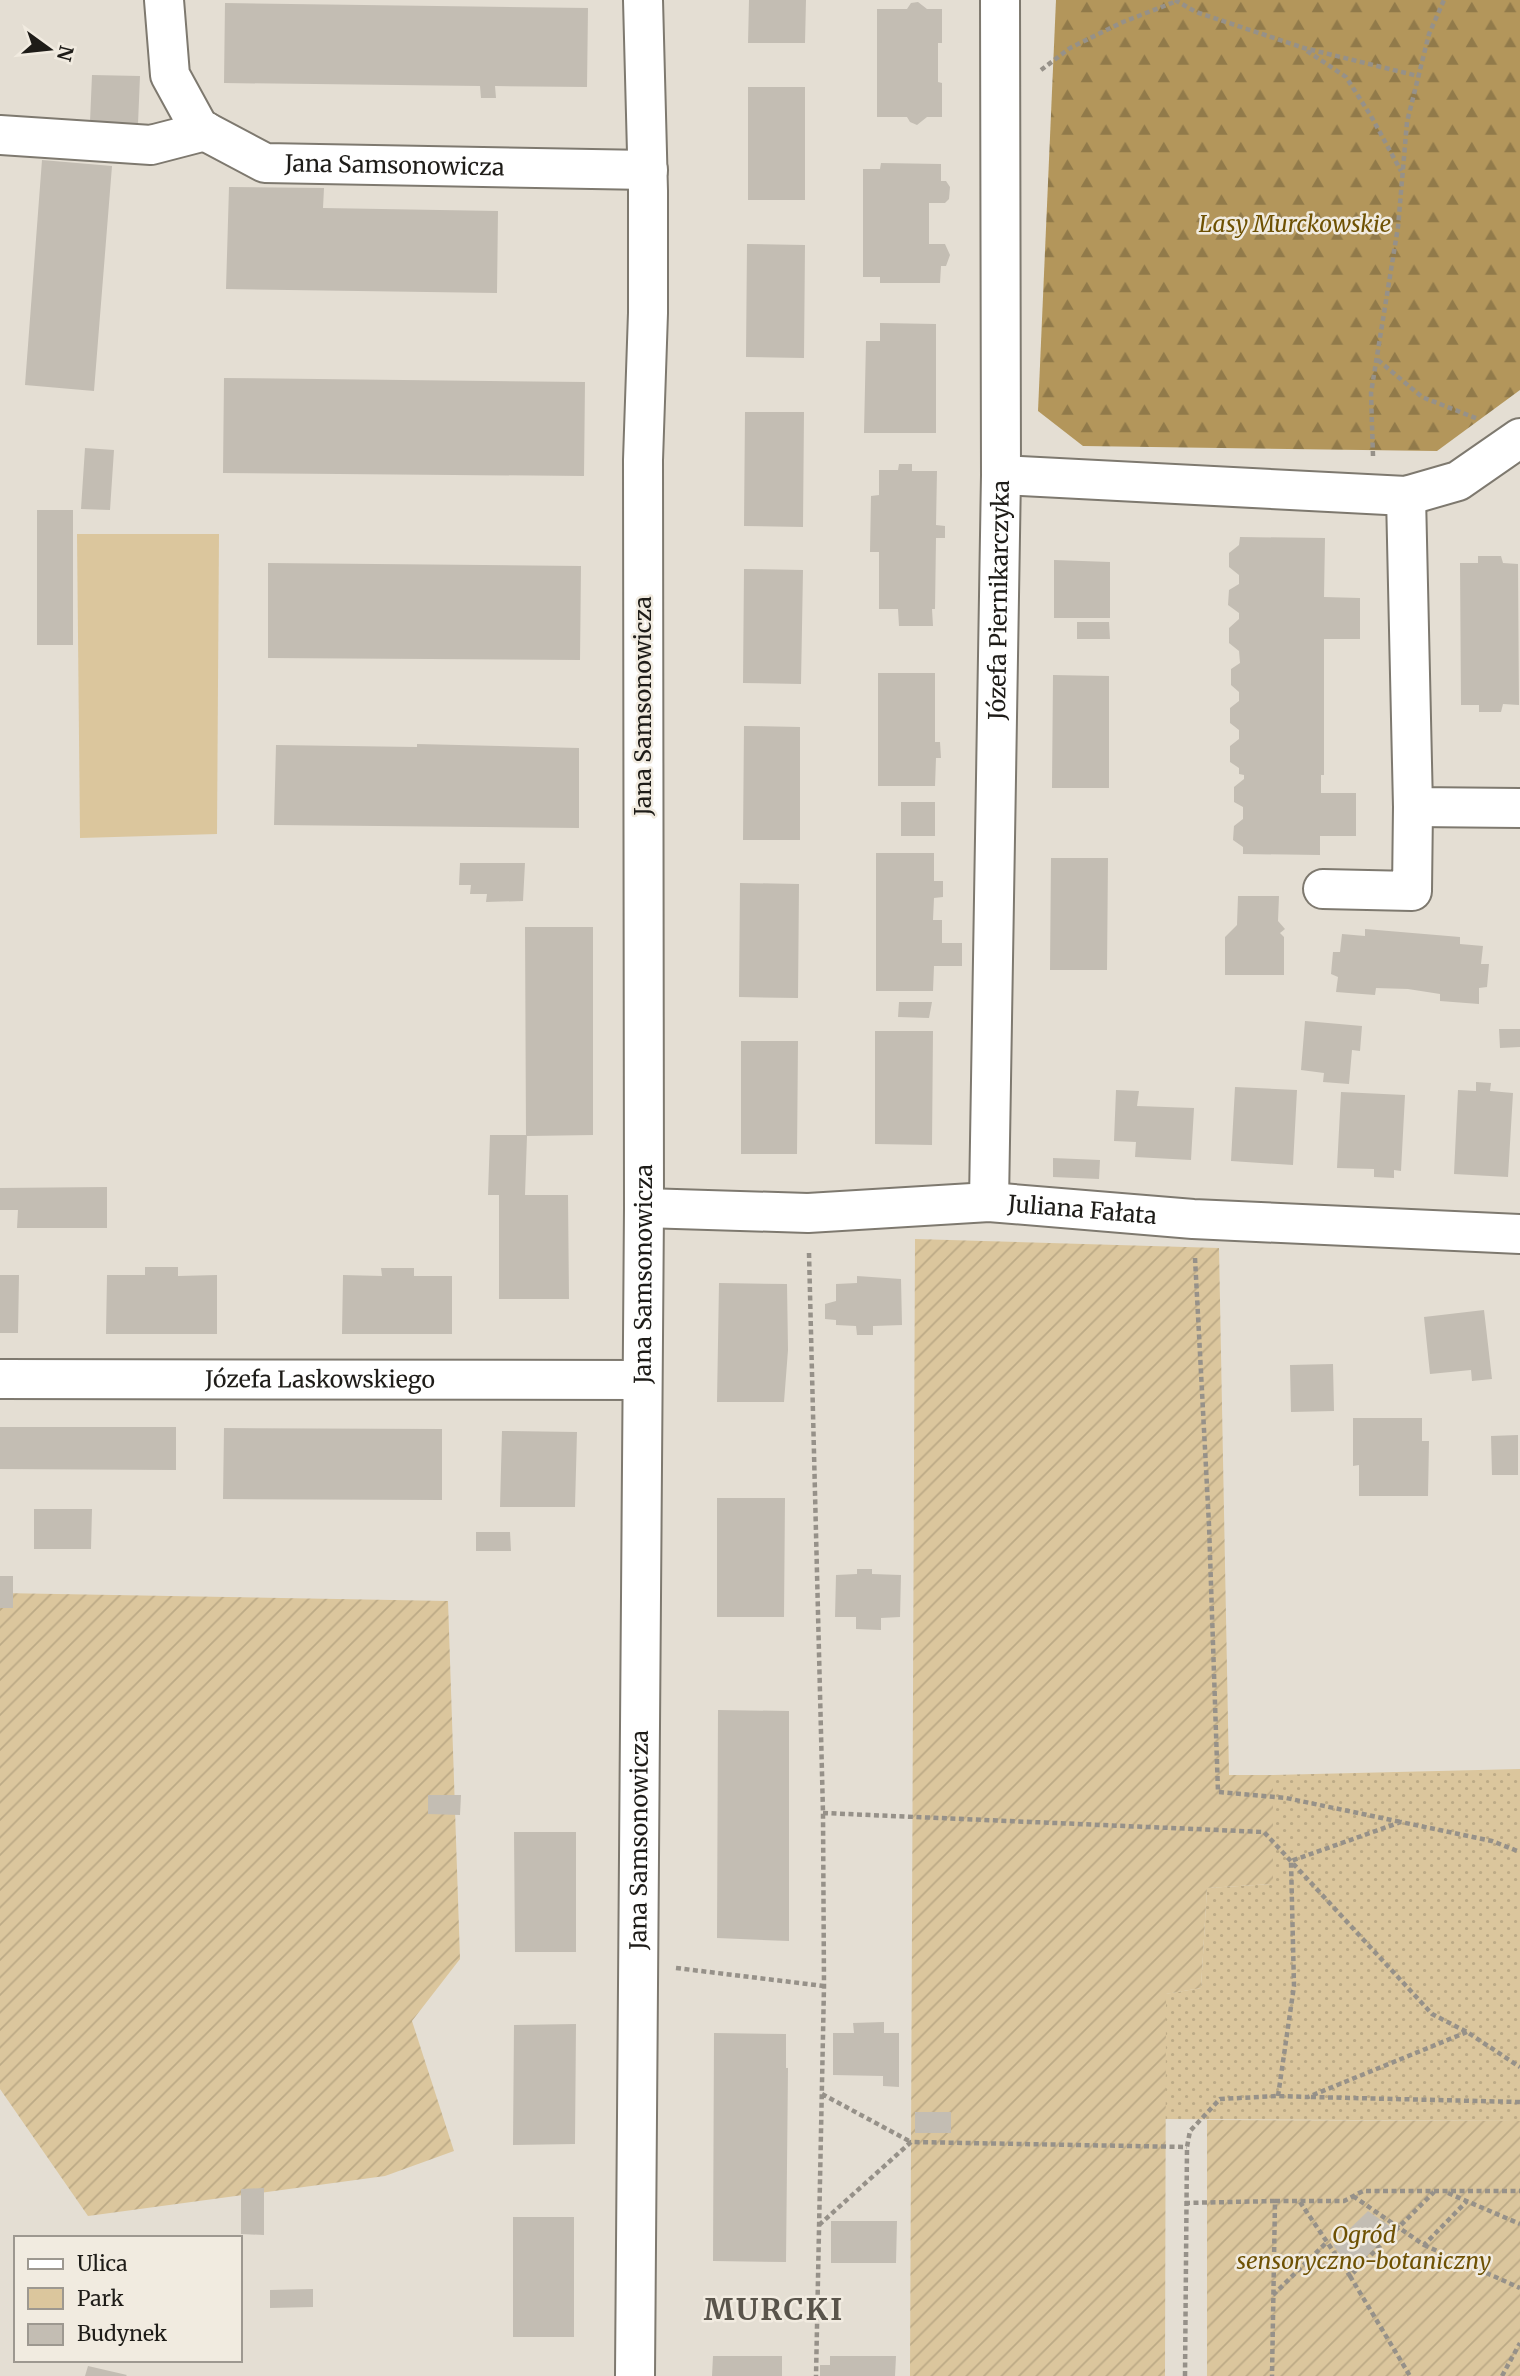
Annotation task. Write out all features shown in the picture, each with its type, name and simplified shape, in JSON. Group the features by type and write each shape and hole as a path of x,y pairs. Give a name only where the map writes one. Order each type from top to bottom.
{"street":[{"name":"Jana Samsonowicza","path":"164,0 170,75 199,128 265,163 648,170"},
{"name":"Jana Samsonowicza","path":"635,2376 644,1208 643,460 648,313 648,170 643,0"},
{"name":"Józefa Piernikarczyka","path":"989,1202 1001,475 1000,0"},
{"path":"0,135 151,145 205,131"},
{"path":"1001,475 1390,496 1458,481 1520,438"},
{"path":"1323,890 1412,891 1413,807 1390,496"},
{"path":"1413,807 1520,808"},
{"name":"Juliana Fałata","path":"644,1208 808,1213 989,1202 1193,1219 1520,1234"},
{"name":"Józefa Laskowskiego","path":"0,1379 642,1380"}],"path":[{"path":"1390,496 1371,393 1398,227 1407,122 1429,34 1444,0"},
{"path":"1000,100 1070,48 1123,22 1176,1 1196,12 1304,48 1418,76"},
{"path":"1304,48 1346,77 1402,173"},
{"path":"1378,359 1422,397 1483,422"},
{"path":"808,1213 823,1813 824,1986 816,2376"},
{"path":"1193,1219 1209,1525 1218,1792 1286,1798 1492,1841 1520,1852"},
{"path":"823,1813 1264,1832 1432,2014 1467,2032 1520,2067"},
{"path":"1291,1861 1401,1822"},
{"path":"1278,2096 1293,1986 1291,1861"},
{"path":"638,1968 680,1968 824,1986"},
{"path":"1308,2097 1467,2032"},
{"path":"822,2094 911,2142 1187,2147"},
{"path":"1185,2376 1187,2147 1190,2131 1220,2099 1278,2096 1520,2102"},
{"path":"819,2225 911,2142"},
{"path":"1185,2203 1344,2201 1363,2191 1520,2191"},
{"path":"1350,2276 1435,2191"},
{"path":"1444,2191 1520,2224"},
{"path":"1353,2196 1424,2245 1520,2288"},
{"path":"1300,2201 1350,2276 1410,2376"},
{"path":"1424,2245 1467,2201"},
{"path":"1272,2376 1275,2202"},
{"path":"1272,2296 1327,2242"},
{"path":"1502,2376 1520,2343"}],"green space":[{"name":"Lasy Murckowskie","path":"1056,0 1520,0 1520,390 1437,451 1083,446 1038,411"},
{"path":"77,534 219,534 217,834 80,838"},
{"path":"915,1239 1219,1248 1229,1775 1273,1775 1273,1884 1207,1888 1201,1988 1166,1994 1165,2376 910,2376"},
{"path":"0,1593 448,1601 460,1959 412,2021 454,2151 385,2176 88,2216 0,2089"},
{"path":"1520,1769 1520,2121 1165,2119 1165,1994 1201,1988 1207,1888 1273,1884 1273,1775"},
{"name":"Ogród sensoryczno-botaniczny","path":"1207,2120 1520,2121 1520,2376 1207,2376"}],"building":[{"path":"749,0 806,0 805,43 748,43"},
{"path":"918,2 927,9 942,9 942,43 938,43 938,82 942,83 942,117 927,117 917,125 907,117 877,117 877,9 907,9 911,3"},
{"path":"225,3 588,8 587,87 495,86 496,98 481,98 480,86 224,83"},
{"path":"92,75 140,76 138,124 90,122"},
{"path":"748,87 805,87 805,200 748,200"},
{"path":"42,160 112,166 94,391 25,385"},
{"path":"881,163 941,164 941,181 946,181 950,187 949,199 945,203 929,203 929,244 945,244 950,255 946,266 941,266 940,283 880,283 880,277 863,277 863,169 880,169"},
{"path":"229,187 324,188 323,208 498,211 497,293 226,289"},
{"path":"747,244 805,245 804,358 746,357"},
{"path":"880,323 936,324 936,433 864,433 866,341 880,341"},
{"path":"224,378 585,382 584,476 223,473"},
{"path":"745,412 804,412 803,527 744,526"},
{"path":"85,448 114,450 110,510 81,509"},
{"path":"899,464 912,464 912,471 937,471 936,525 945,526 945,538 936,538 933,626 899,626 898,609 879,609 879,552 870,552 871,496 879,495 879,470 898,470"},
{"path":"37,510 73,510 73,645 37,645"},
{"path":"1240,537 1325,538 1324,597 1360,598 1360,639 1324,639 1324,775 1321,775 1321,793 1356,793 1356,836 1320,836 1320,855 1243,854 1243,847 1233,840 1234,826 1243,819 1243,807 1234,802 1234,787 1244,779 1244,775 1239,774 1239,768 1230,762 1230,746 1239,739 1239,730 1230,723 1230,708 1239,701 1239,692 1231,685 1231,669 1240,663 1239,651 1229,643 1229,628 1239,619 1239,613 1228,605 1229,590 1239,584 1239,575 1229,567 1229,553 1239,545"},
{"path":"1478,556 1501,556 1503,563 1518,564 1519,705 1503,704 1501,712 1479,712 1479,705 1461,705 1460,563 1478,563"},
{"path":"1054,560 1110,562 1110,618 1054,618"},
{"path":"268,563 581,566 580,660 268,658"},
{"path":"744,569 803,570 801,684 743,683"},
{"path":"1077,622 1109,622 1110,639 1077,639"},
{"path":"878,673 935,673 935,742 940,742 941,758 936,758 935,786 878,786"},
{"path":"1053,675 1109,676 1109,788 1052,788"},
{"path":"744,726 800,727 800,840 743,840"},
{"path":"417,744 579,748 579,828 274,825 276,745 417,747"},
{"path":"901,802 935,802 935,836 901,836"},
{"path":"876,853 934,853 934,881 943,881 943,897 934,898 933,920 942,920 942,943 962,943 962,966 934,966 933,991 876,991"},
{"path":"1051,858 1108,858 1107,970 1050,970"},
{"path":"460,863 525,863 523,901 486,902 487,894 470,894 471,885 459,885"},
{"path":"740,883 799,884 798,998 739,997"},
{"path":"1238,896 1279,896 1278,921 1285,929 1280,933 1284,937 1284,975 1225,975 1225,937 1237,925"},
{"path":"525,927 593,927 593,1135 527,1136 525,1195 568,1195 569,1299 499,1299 499,1195 488,1195 490,1135 526,1135"},
{"path":"1365,929 1460,937 1460,944 1483,946 1481,964 1489,964 1487,987 1479,988 1479,1004 1440,1001 1440,994 1408,989 1376,988 1375,995 1336,992 1338,977 1331,974 1333,952 1340,952 1342,934 1365,936"},
{"path":"899,1002 932,1002 929,1018 898,1017"},
{"path":"1305,1021 1362,1026 1360,1051 1352,1050 1349,1084 1323,1082 1324,1073 1301,1070"},
{"path":"1499,1029 1520,1029 1520,1047 1500,1048"},
{"path":"875,1031 933,1031 932,1145 875,1144"},
{"path":"741,1041 798,1041 797,1154 741,1154"},
{"path":"1476,1082 1491,1083 1490,1091 1513,1093 1508,1177 1454,1174 1458,1090 1476,1091"},
{"path":"1235,1087 1297,1090 1293,1165 1231,1161"},
{"path":"1116,1090 1139,1091 1137,1106 1194,1108 1191,1160 1135,1157 1136,1142 1114,1141"},
{"path":"1341,1092 1405,1095 1401,1171 1394,1170 1394,1178 1374,1177 1374,1169 1337,1168"},
{"path":"1053,1158 1100,1160 1099,1179 1053,1177"},
{"path":"107,1187 107,1228 17,1228 18,1210 0,1210 0,1188"},
{"path":"145,1267 178,1267 178,1276 217,1275 217,1334 106,1334 107,1275 145,1275"},
{"path":"381,1268 414,1268 414,1276 452,1276 452,1334 342,1334 343,1275 382,1276"},
{"path":"0,1275 19,1275 18,1333 0,1333"},
{"path":"857,1276 901,1279 902,1325 873,1326 873,1335 857,1335 856,1326 836,1325 836,1320 825,1319 825,1304 836,1301 836,1284 857,1283"},
{"path":"719,1283 787,1284 788,1350 784,1402 717,1402"},
{"path":"1484,1310 1492,1379 1472,1381 1471,1370 1430,1374 1424,1317"},
{"path":"1333,1364 1334,1411 1291,1412 1290,1365"},
{"path":"1353,1418 1422,1418 1422,1441 1429,1441 1428,1496 1359,1496 1359,1465 1353,1466"},
{"path":"0,1427 176,1427 176,1470 0,1469"},
{"path":"224,1428 442,1429 442,1500 223,1499"},
{"path":"502,1431 577,1432 575,1507 500,1507"},
{"path":"1518,1435 1518,1475 1492,1475 1491,1436"},
{"path":"717,1498 785,1498 784,1617 717,1617"},
{"path":"34,1509 92,1509 91,1549 34,1549"},
{"path":"476,1532 510,1532 511,1551 476,1551"},
{"path":"857,1569 872,1569 872,1574 901,1575 900,1617 881,1618 881,1630 856,1629 856,1617 835,1617 836,1575 857,1574"},
{"path":"0,1576 13,1576 13,1608 0,1608"},
{"path":"718,1710 789,1711 789,1941 717,1938"},
{"path":"428,1795 461,1795 460,1815 428,1814"},
{"path":"514,1832 576,1832 576,1952 515,1952"},
{"path":"884,2022 884,2033 899,2033 899,2087 883,2086 883,2076 833,2075 833,2033 854,2033 853,2023"},
{"path":"576,2024 575,2144 513,2145 514,2025"},
{"path":"714,2033 786,2034 786,2262 713,2261"},
{"path":"915,2112 951,2112 951,2133 915,2133"},
{"path":"264,2188 264,2235 241,2234 241,2189"},
{"path":"1368,2211 1394,2229 1352,2271 1333,2245"},
{"path":"513,2217 574,2217 574,2337 513,2337"},
{"path":"831,2221 897,2221 896,2263 831,2263"},
{"path":"313,2289 313,2307 270,2308 270,2290"},
{"path":"713,2356 782,2356 782,2376 712,2376"},
{"path":"830,2356 896,2356 895,2376 820,2376 820,2365 830,2365"},
{"path":"88,2366 127,2375 85,2376"}],"district":[{"name":"MURCKI","path":"774,2310"}]}
